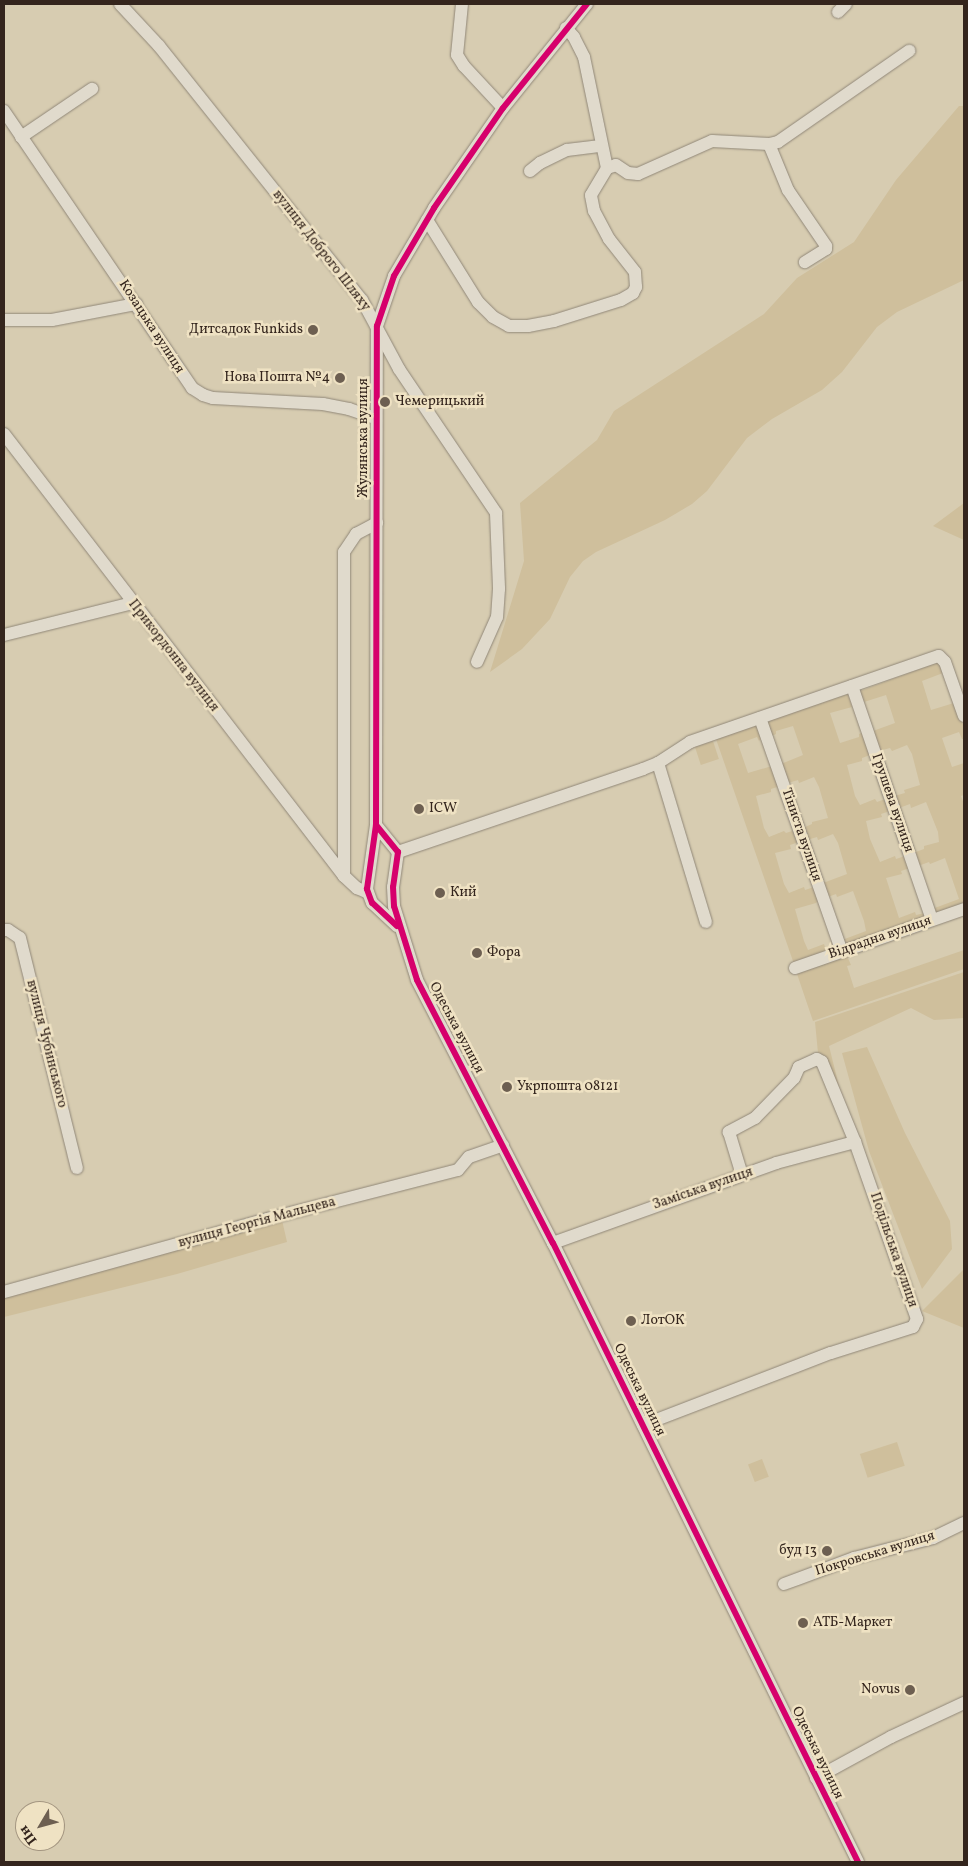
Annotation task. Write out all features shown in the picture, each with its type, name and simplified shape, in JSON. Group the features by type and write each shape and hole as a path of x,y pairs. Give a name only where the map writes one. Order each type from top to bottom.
{"street":[{"name":"вулиця Доброго Шляху","path":"120,4 159,46 362,300 399,369 496,513 499,589 497,617 477,662"},
{"path":"462,4 457,55 464,66 503,108"},
{"name":"Жулянська вулиця","path":"368,893 376,825 377,326 394,276 427,220 503,108 587,4"},
{"path":"427,220 478,302 492,317 509,326 528,326 554,321 621,300 633,293 636,287 635,272 609,239 594,211 591,196 606,168 584,57 574,37 566,28"},
{"path":"606,168 616,165 628,173 638,174 712,141 769,144 786,138 909,51"},
{"path":"21,137 92,89"},
{"name":"Козацька вулиця","path":"4,111 192,388 203,395 213,398 323,404 376,418"},
{"path":"769,144 788,190 826,246 826,249 804,262"},
{"path":"530,172 540,163 567,150 601,146"},
{"path":"4,320 52,320 136,304"},
{"name":"Прикордонна вулиця","path":"4,434 132,603 344,876 357,888 368,893"},
{"path":"344,876 344,552 356,534 377,523"},
{"path":"4,635 132,603"},
{"path":"374,851 385,844 396,849 658,763 690,742 938,656 945,662 964,716"},
{"name":"Грушева вулиця","path":"852,686 932,920"},
{"name":"Тіниста вулиця","path":"760,718 842,952"},
{"path":"658,763 706,922"},
{"path":"376,825 396,849 392,898 399,928"},
{"path":"368,893 377,906 399,928"},
{"path":"377,906 386,905 392,898"},
{"name":"Відрадна вулиця","path":"795,968 964,909"},
{"name":"Одеська вулиця","path":"399,928 408,955 429,1004 553,1243 858,1862"},
{"name":"вулиця Чубинського","path":"4,930 20,938 77,1168"},
{"name":"Подільська вулиця","path":"643,1425 831,1353 913,1327 917,1319 855,1142 822,1062 816,1059 800,1067 794,1078 755,1118 729,1132 742,1176"},
{"name":"Заміська вулиця","path":"553,1243 776,1164 855,1142"},
{"name":"вулиця Георгія Мальцева","path":"4,1292 267,1219 458,1170 469,1156 503,1145"},
{"name":"Покровська вулиця","path":"784,1584 854,1558 932,1538 964,1524"},
{"path":"816,1778 892,1737 964,1704"}],"shaded area":[{"path":"959,106 964,106 964,280 897,312 877,327 842,372 822,390 772,419 747,438 707,491 692,504 665,520 596,552 583,561 570,577 550,619 522,649 490,672 524,561 520,503 597,440 614,411 764,314 797,278 854,242 896,180"},
{"path":"964,503 964,540 933,526"},
{"path":"940,663 943,673 922,681 931,710 954,703 957,705 964,728 964,739 962,739 959,732 942,738 952,767 964,763 964,795 961,796 964,804 964,904 937,913 932,909 959,899 945,858 918,866 913,853 924,849 924,846 939,842 938,832 926,802 911,808 910,804 899,808 894,796 905,793 904,790 920,785 912,754 907,745 892,751 890,748 879,751 873,731 895,723 886,695 864,702 862,701 860,691"},
{"path":"848,694 852,707 830,713 840,743 859,737 859,734 862,733 870,755 862,758 862,761 847,765 855,796 860,805 875,799 877,802 885,799 890,811 881,814 882,817 866,821 870,839 880,862 895,856 896,859 905,856 910,868 901,871 902,874 886,878 899,918 915,912 916,915 925,913 925,917 847,945 842,940 866,931 853,891 837,897 836,894 828,897 823,883 847,874 838,843 833,834 818,840 817,837 807,840 803,828 812,824 812,822 828,818 819,787 814,777 799,783 798,780 788,783 781,764 803,755 793,726 776,731 776,734 772,736 768,724 770,720"},
{"path":"755,726 759,727 762,737 759,741 757,737 738,744 748,773 772,766 780,786 771,789 771,792 756,796 764,828 769,837 784,831 786,833 795,830 799,842 790,845 791,849 775,853 784,884 789,893 804,887 805,890 814,887 818,900 816,903 795,909 804,941 808,950 824,944 825,947 831,945 834,947 833,950 794,964 716,739"},
{"path":"713,741 719,759 701,765 695,747"},
{"path":"964,950 964,969 813,1021 796,971 847,956 851,965 847,966 854,988"},
{"path":"964,972 964,1018 934,1020 911,1008 829,1046 839,1086 818,1053 815,1022"},
{"path":"867,1047 905,1133 950,1221 952,1249 922,1289 869,1151 842,1053"},
{"path":"282,1220 287,1242 177,1274 4,1317 4,1296"},
{"path":"964,1269 964,1328 922,1311"},
{"path":"897,1442 905,1466 868,1478 860,1454"},
{"path":"762,1459 769,1477 755,1482 748,1464"}],"cycle path":[{"path":"397,926 372,903 367,889 376,825 377,326 394,276 434,208 503,108 587,4"},
{"path":"376,825 398,852 393,887 394,906 417,980 553,1243 858,1862"}],"place":[{"name":"Дитсадок Funkids","path":"313,330"},
{"name":"Нова Пошта №4","path":"340,378"},
{"name":"Чемерицький","path":"385,402"},
{"name":"ICW","path":"419,809"},
{"name":"Кий","path":"440,893"},
{"name":"Фора","path":"477,953"},
{"name":"Укрпошта 08121","path":"507,1087"},
{"name":"ЛотОК","path":"631,1321"},
{"name":"буд 13","path":"827,1551"},
{"name":"АТБ-Маркет","path":"803,1623"},
{"name":"Novus","path":"910,1690"}]}
